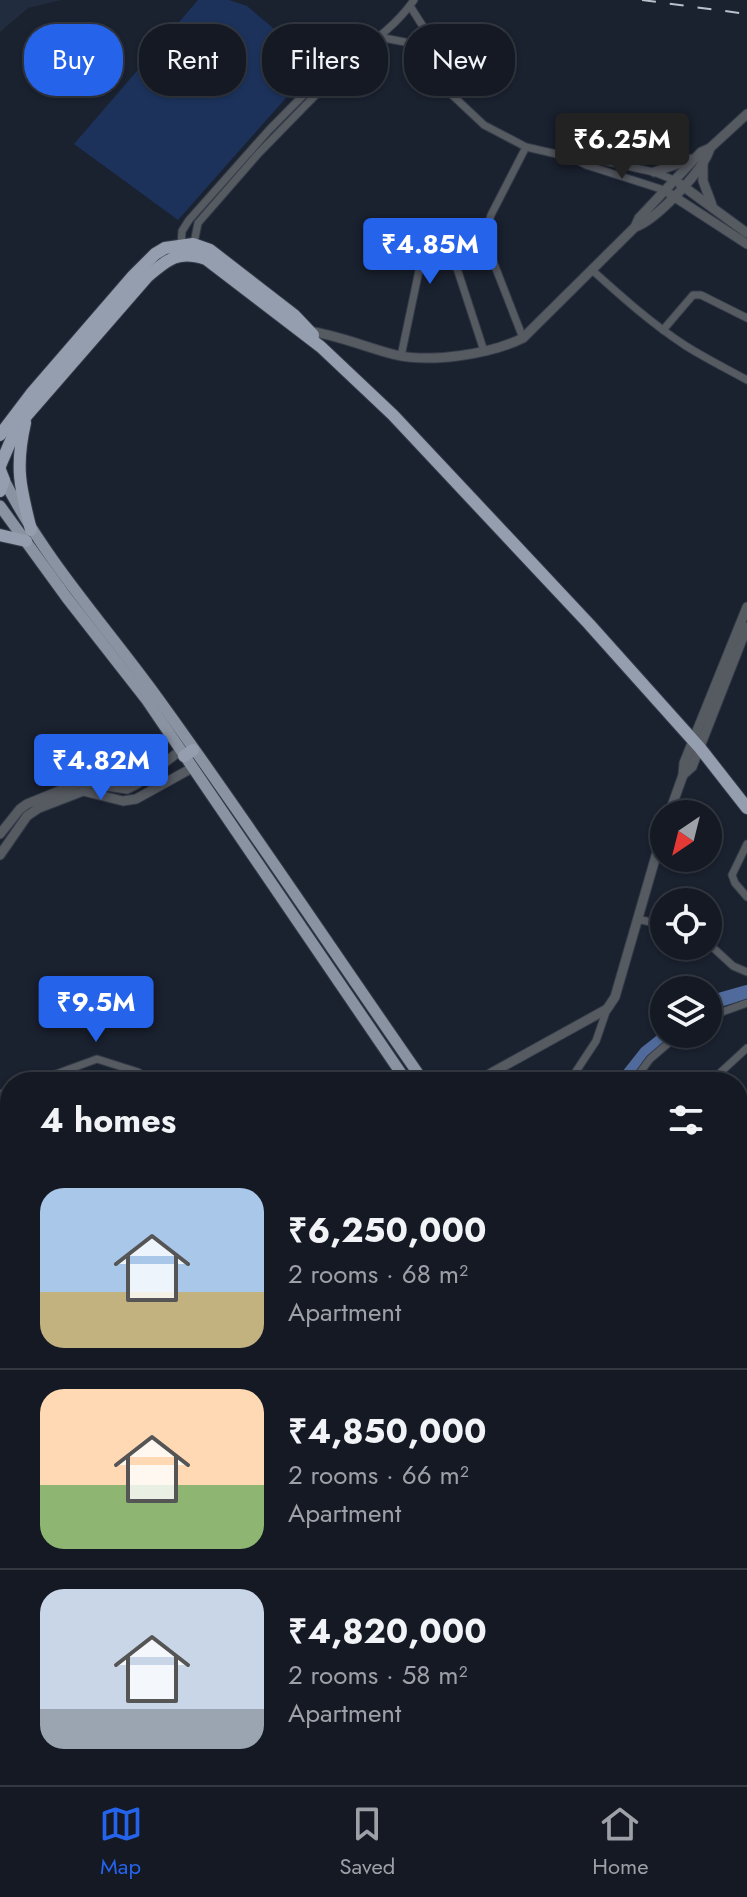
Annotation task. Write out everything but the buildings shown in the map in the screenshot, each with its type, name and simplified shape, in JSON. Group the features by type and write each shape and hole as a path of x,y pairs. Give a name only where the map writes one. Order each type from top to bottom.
{"highway":[{"path":"1,477 12,438 27,415 147,277 187,249"},
{"path":"0,435 31,394 155,254 187,249 206,259 305,332 415,438 578,612 743,797 747,808"},
{"path":"0,535 28,536 18,473 18,453 27,415"}],"main road":[{"path":"1,477 28,536 67,598 186,752 417,1072"},
{"path":"0,506 28,536"},
{"path":"186,752 192,768 400,1072"}],"street":[{"path":"388,28 412,3 422,24"},
{"path":"187,249 182,231 189,220 303,96"},
{"path":"187,249 198,223 259,153 315,96"},
{"path":"453,96 484,125 526,147 574,158 586,165 669,193 747,244"},
{"path":"714,208 703,181 699,160 701,152 710,148 747,114"},
{"path":"523,338 484,238 491,215 526,147"},
{"path":"574,158 586,157 654,172 678,183 747,233"},
{"path":"654,172 699,160"},
{"path":"305,332 401,356 443,356 506,347 523,338 635,227 645,224 699,160"},
{"path":"401,356 421,261 484,238"},
{"path":"451,250 484,351"},
{"path":"592,270 663,330 747,380"},
{"path":"663,330 693,295 701,295 747,318"},
{"path":"674,800 683,775 692,767 696,744 747,607"},
{"path":"696,744 747,627"},
{"path":"0,834 27,804 81,782 127,789 186,752"},
{"path":"0,855 18,826 39,808 83,791 123,801 136,799 192,768"},
{"path":"747,844 732,875 747,897"},
{"path":"576,1072 596,1041 607,1009 615,997 651,872"},
{"path":"637,919 650,922"},
{"path":"722,956 733,966 747,972"},
{"path":"722,1012 747,1003"},
{"path":"493,1072 607,1009"},
{"path":"640,1072 663,1048"},
{"path":"721,1072 747,1048"},
{"path":"61,1072 97,1059 138,1072"}],"shaded area":[{"path":"0,0 61,0 28,8 0,32"},
{"path":"198,0 229,0 247,6 268,24 262,24 262,96 288,96 178,220 74,144 115,96 123,96 123,87 139,69 139,96 246,96 246,24 177,24"}],"waterway":[{"path":"722,999 747,992"},
{"path":"631,1072 652,1048"}],"railway":[{"path":"642,0 747,14"}]}
